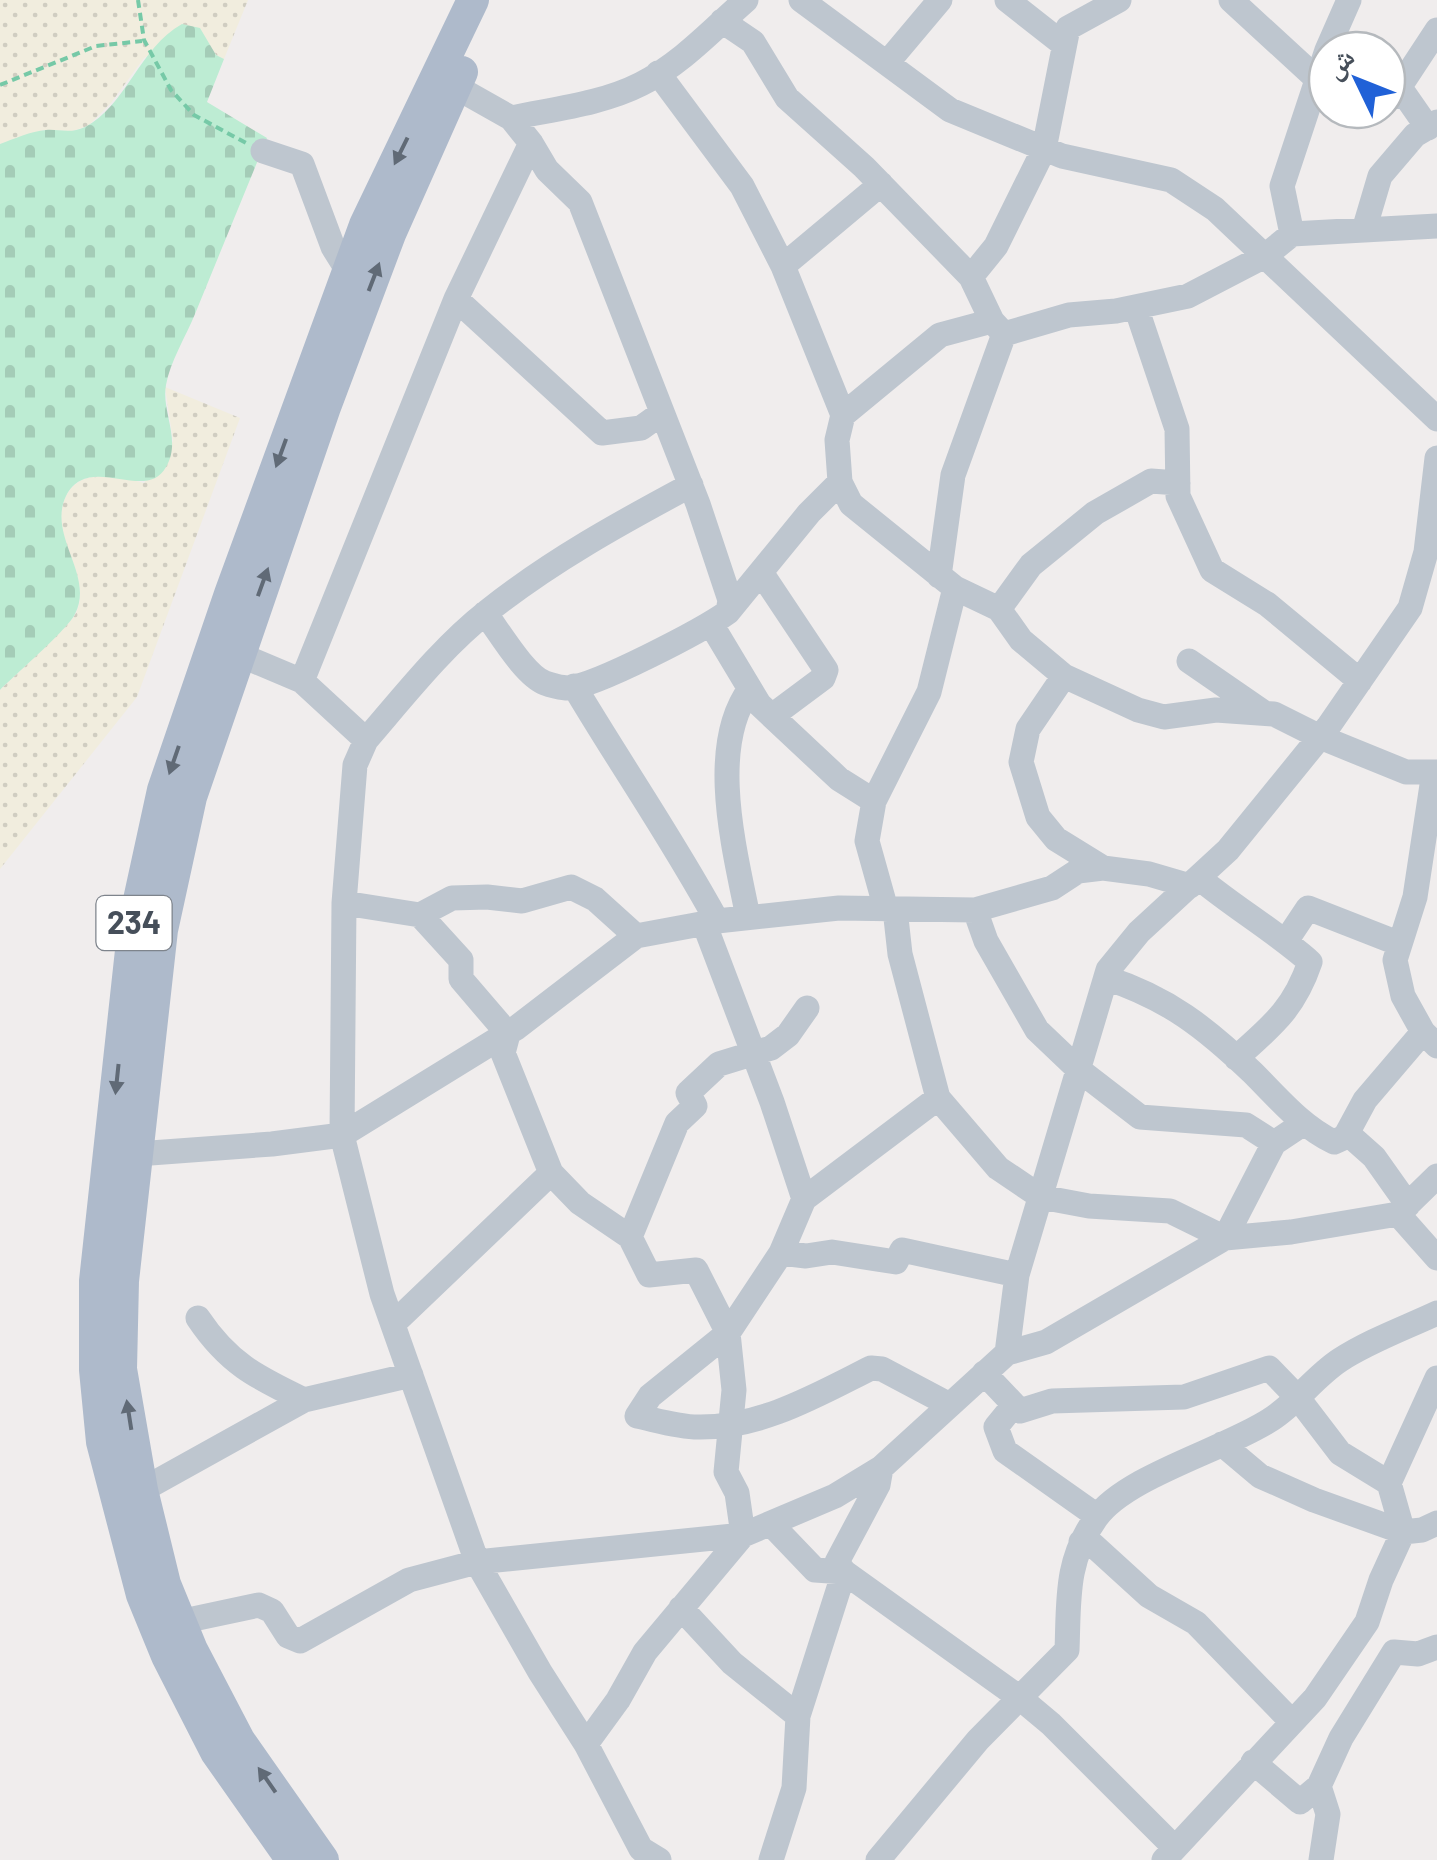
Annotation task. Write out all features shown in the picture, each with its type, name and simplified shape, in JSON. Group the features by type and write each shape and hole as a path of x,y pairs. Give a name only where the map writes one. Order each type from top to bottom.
{"main road":[{"name":"234","path":"292,1860 216,1752 167,1656 142,1596 102,1442 95,1370 96,1281 134,923 163,790 236,576 365,225 473,0"},
{"name":"234","path":"323,1860 239,1740 179,1622 165,1584 142,1490 121,1370 124,1281 162,930 191,797 318,425 390,234 493,0"}],"street":[{"path":"511,118 599,99 640,85 684,55 746,0"},
{"path":"802,0 950,110 1062,156 1170,180 1215,209 1437,419"},
{"path":"887,64 940,0"},
{"path":"1007,0 1063,44"},
{"path":"971,278 996,246 1044,148 1068,28 1118,0"},
{"path":"1231,0 1307,68"},
{"path":"1336,30 1349,0"},
{"path":"722,22 753,42 786,98 881,184 971,278 998,328 953,475 947,582 929,692 874,801 867,841 891,909 938,1098 998,1168 1041,1197 1090,1206 1170,1212 1225,1238"},
{"path":"1407,73 1437,30"},
{"path":"658,73 742,186 784,266 843,415 838,440 840,482 851,504 947,582 1000,609 1021,640 1064,676 1138,710 1164,717 1216,710 1274,714 1406,772 1435,772 1415,898 1395,960 1403,996 1430,1039 1365,1100 1347,1133 1334,1142 1312,1132 1189,1018 1147,991 1106,978"},
{"path":"456,87 511,118 531,142 546,170 580,202 691,484 730,600 720,618"},
{"path":"1364,230 1380,176 1416,136 1432,125 1407,97"},
{"path":"1292,234 1282,186 1307,120"},
{"path":"302,680 456,299 531,142"},
{"path":"262,152 302,164 332,247 348,272"},
{"path":"784,266 881,184"},
{"path":"843,415 940,336 1188,296 1265,256 1292,234 1437,226"},
{"path":"456,299 602,433 641,428 662,414"},
{"path":"1136,306 1177,430 1178,496 1212,570 1267,604 1360,681"},
{"path":"1007,1353 1018,1276 1108,970 1139,932 1228,850 1320,737 1410,608 1430,568 1437,458"},
{"path":"1000,609 1031,566 1095,513 1151,481 1178,483"},
{"path":"485,613 542,683 574,686 604,676 720,618 762,574 809,512 840,482"},
{"path":"660,1860 640,1850 586,1744 478,1562 393,1324 342,1135 344,903 355,764 366,740 424,673 485,613 580,544 691,484"},
{"path":"762,574 826,670 823,678 772,716"},
{"path":"720,618 759,704 840,780 874,801"},
{"path":"238,654 302,680 366,740"},
{"path":"1189,661 1266,714"},
{"path":"1064,676 1028,730 1022,762 1038,817 1056,839 1103,868"},
{"path":"574,686 696,880 804,1198"},
{"path":"748,918 732,831 728,738 738,706 750,689"},
{"path":"138,1154 342,1135 508,1034 636,936 710,922 839,908 975,910 1052,888 1078,871 1103,868 1195,882 1286,941 1310,962 1300,992 1276,1023 1236,1058"},
{"path":"344,903 420,915 452,898 522,901 571,887 595,899 636,936"},
{"path":"1286,941 1308,908 1400,944"},
{"path":"975,910 986,941 1037,1030 1079,1070 1140,1117 1246,1125 1274,1143"},
{"path":"420,915 461,960 461,979 508,1034"},
{"path":"630,1236 677,1123 695,1106 688,1093 719,1064 770,1048 788,1035 807,1008"},
{"path":"508,1034 503,1054 551,1172 580,1203 630,1236 649,1275 696,1270 728,1333 734,1390 726,1472 737,1493 743,1536 645,1652 618,1700 586,1744"},
{"path":"938,1098 804,1198 781,1253 728,1333 650,1396 636,1416 694,1427 728,1425 788,1409 872,1368 882,1369 948,1404"},
{"path":"1225,1238 1274,1143 1304,1123"},
{"path":"1347,1133 1374,1158 1437,1258"},
{"path":"393,1324 551,1172"},
{"path":"179,1622 259,1605 272,1612 288,1636 300,1642 409,1580 478,1562 743,1536 772,1526 835,1496 881,1468 1007,1353 1046,1342 1225,1238 1290,1232 1403,1209 1437,1176"},
{"path":"781,1253 806,1256 832,1252 896,1262 902,1250 1018,1276"},
{"path":"878,1860 978,1740 1067,1650 1070,1571 1081,1542 1111,1502 1269,1421 1339,1361 1437,1313"},
{"path":"198,1318 218,1348 236,1364 304,1400"},
{"path":"984,1372 1020,1411 1052,1400 1184,1397 1269,1368 1298,1398 1340,1454 1389,1484"},
{"path":"142,1490 304,1400 411,1374"},
{"path":"881,1468 878,1485 837,1562 844,1572 1020,1698 1170,1854 1315,1698 1367,1622 1403,1532 1389,1484 1437,1378"},
{"path":"1014,1405 996,1427 1006,1451 1097,1516"},
{"path":"1222,1444 1260,1476 1314,1500 1403,1532 1437,1523"},
{"path":"772,1526 815,1570 844,1572"},
{"path":"1081,1542 1093,1545 1149,1596 1196,1624 1292,1722"},
{"path":"771,1860 794,1788 798,1716 844,1572"},
{"path":"681,1608 732,1663 798,1716"},
{"path":"1253,1762 1300,1802 1320,1786 1341,1738 1417,1651 1367,1622"},
{"path":"1320,1786 1328,1814 1321,1860"}],"path":[{"path":"138,0 144,40 171,90 194,115 262,152"},
{"path":"0,85 96,46 144,40"}],"sand":[{"path":"0,0 248,0 224,59 216,55 200,29 144,58 111,103 88,126 72,131 44,130 0,144"},
{"path":"165,387 240,418 137,697 0,869 0,690 76,613 79,583 62,524 67,494 82,480 92,477 144,483 173,441"}],"green space":[{"path":"182,24 200,28 216,55 224,59 207,102 267,138 168,376 165,395 172,447 166,467 157,477 145,481 89,478 76,483 66,496 62,526 79,585 75,614 0,690 0,144 40,131 80,129 99,118 155,47"}]}
